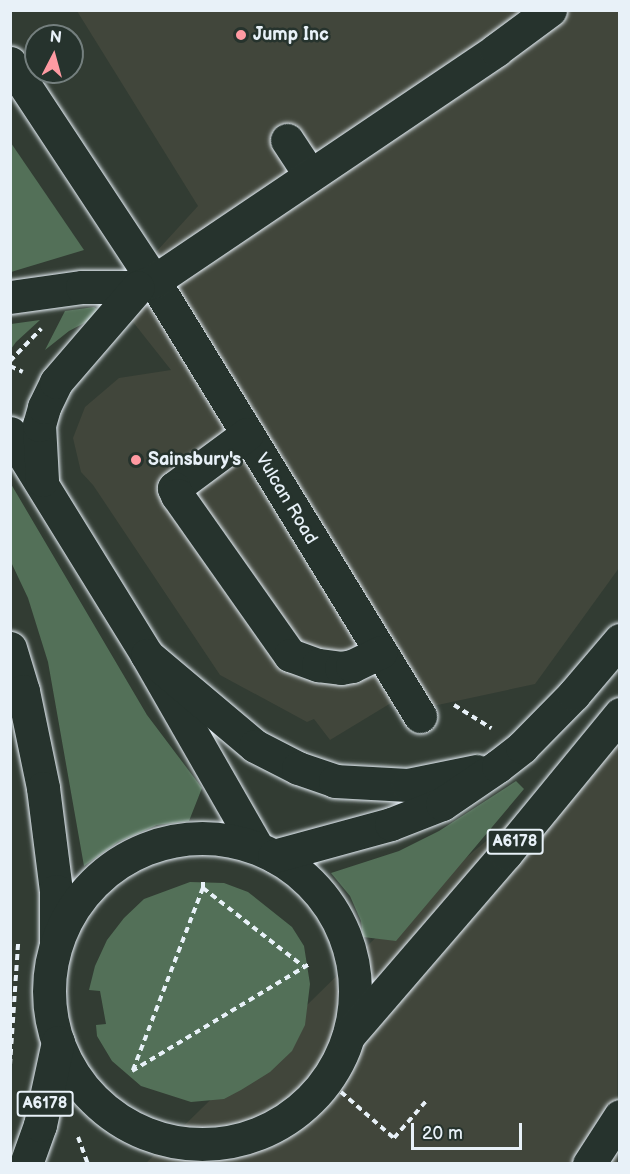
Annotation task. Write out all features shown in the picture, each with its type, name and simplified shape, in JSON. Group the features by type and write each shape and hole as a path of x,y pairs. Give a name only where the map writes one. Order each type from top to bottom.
{"street":[{"path":"43,484 38,447 39,425 44,407 67,366 146,284 310,175 550,10"},
{"name":"Vulcan Road","path":"10,63 146,284 247,434 420,716"},
{"path":"287,141 310,175"},
{"path":"10,297 82,287 146,284"},
{"path":"10,433 266,852"},
{"path":"247,434 174,488 177,495 290,655 318,665 341,668 352,666 381,652"},
{"name":"A6178","path":"266,852 401,820 442,804 510,756 574,694 620,640"},
{"path":"10,648 23,691 44,788 56,891 56,942"},
{"path":"147,654 255,746 298,768 335,781 408,785 510,756"},
{"name":"A6178","path":"349,1035 492,870 620,714"},
{"name":"A6178","path":"200,837 266,852 306,878 326,900 341,926 351,953 355,974 354,1015 349,1035 337,1063 320,1089 298,1110 272,1127 248,1137 207,1143 173,1141 148,1134 118,1118 85,1089 69,1067 51,1018 50,967 56,942 69,914 88,888 111,867 139,851 169,841 200,837"},
{"name":"A6178","path":"26,1164 40,1125 58,1042"},
{"path":"589,1164 620,1116"},
{"name":"A6178","path":"236,1164 272,1127"}],"path":[{"path":"420,716 446,700 510,756"},
{"path":"202,879 203,888 132,1071 311,963"},
{"path":"203,888 303,966"},
{"path":"10,1065 19,939"},
{"path":"341,1092 394,1138 426,1100"},
{"path":"78,1137 88,1164"}],"shaded area":[{"path":"77,11 619,11 619,568 535,684 405,712 396,700 330,740 314,719 307,722 220,675 93,485 81,472 73,438 85,407 119,378 171,370 114,298 198,206"},
{"path":"619,732 617,1163 145,1164 413,901"}],"green space":[{"path":"11,143 84,250 11,272"},
{"path":"94,307 97,309 96,317 69,331 45,350 65,311"},
{"path":"40,320 16,342 11,349 11,324"},
{"path":"11,484 147,715 202,788 189,821 157,825 118,842 84,866 48,662 28,598 11,562"},
{"path":"516,781 524,789 396,941 363,937 361,921 350,896 331,873 399,851 439,831"},
{"path":"190,882 224,883 248,892 292,927 304,946 310,984 305,1025 292,1051 270,1072 224,1099 191,1102 141,1086 112,1061 97,1036 96,1025 106,1024 100,991 89,990 95,966 107,940 124,918 144,899"}],"place":[{"name":"Jump Inc","path":"241,35"},
{"name":"Sainsbury's","path":"136,460"}]}
